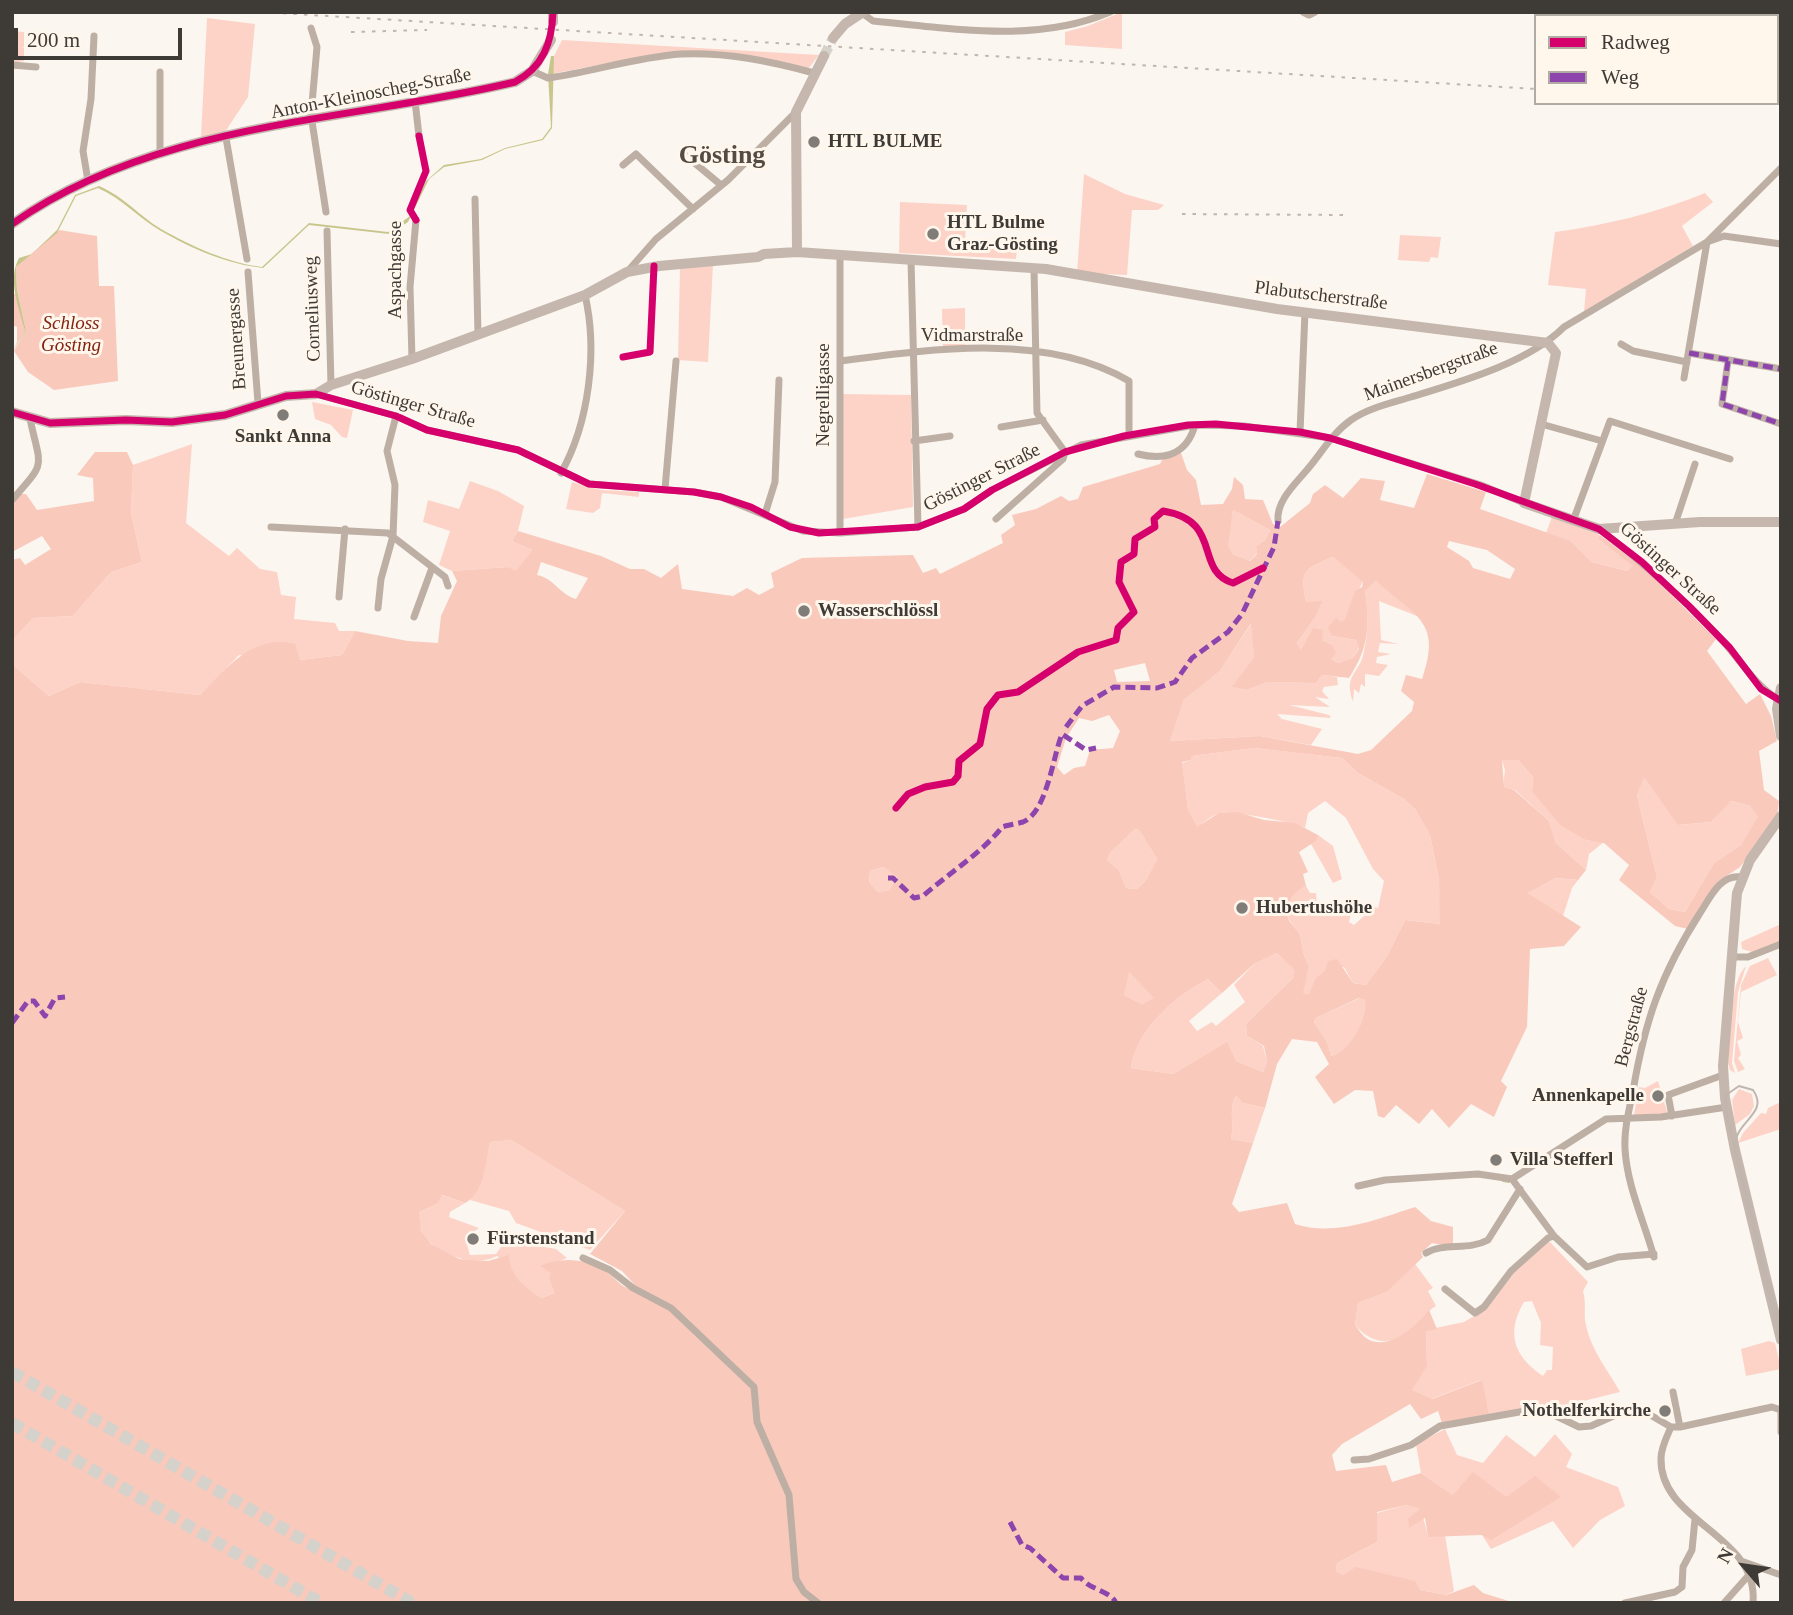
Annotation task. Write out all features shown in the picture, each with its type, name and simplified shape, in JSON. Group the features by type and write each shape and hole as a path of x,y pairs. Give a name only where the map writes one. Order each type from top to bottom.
{"street":[{"path":"833,38 845,24 863,13 873,21 1020,32 1052,30 1110,12"},
{"path":"1303,12 1309,15 1315,12"},
{"path":"311,28 317,47 312,121 326,212"},
{"path":"88,181 83,151 91,99 94,36"},
{"path":"551,40 535,68 550,77 660,57 701,54 754,59 814,74"},
{"path":"798,253 796,112 824,56"},
{"path":"12,65 36,67"},
{"name":"Anton-Kleinoscheg-Straße","path":"12,224 88,181 160,154 226,138 515,82 535,68"},
{"path":"160,72 160,154"},
{"path":"415,101 419,136"},
{"path":"627,272 656,239 721,185 796,112"},
{"name":"Breunergasse","path":"226,138 247,259"},
{"path":"623,165 636,154 693,209"},
{"path":"685,155 721,185"},
{"path":"1684,378 1707,242 1781,168"},
{"path":"475,199 478,335"},
{"name":"Aspachgasse","path":"412,359 410,287 416,220"},
{"name":"Corneliusweg","path":"327,231 331,385"},
{"path":"1524,503 1556,353 1548,343 1564,327 1707,242 1724,236 1781,244"},
{"name":"Plabutscherstraße","path":"316,394 331,385 412,359 585,295 627,272 654,266 758,257 793,259 798,253 1034,268 1305,312 1548,343"},
{"name":"Negrelligasse","path":"840,256 840,533"},
{"path":"911,260 911,352 918,527"},
{"path":"1034,268 1037,413 1065,452"},
{"name":"Breunergasse","path":"248,272 258,403"},
{"path":"561,473 578,436 586,397 590,334 585,295"},
{"path":"1300,432 1305,312"},
{"name":"Mainersbergstraße","path":"1278,521 1283,501 1330,438 1352,419 1375,408 1474,377 1548,343"},
{"path":"1621,344 1633,351 1687,362"},
{"name":"Vidmarstraße","path":"840,361 911,352 997,348 1034,352 1095,365 1129,381 1129,435"},
{"path":"1689,353 1781,369"},
{"path":"665,489 676,361"},
{"path":"1728,361 1721,404 1781,424"},
{"path":"765,514 775,482 779,380"},
{"name":"Göstinger Straße","path":"12,412 50,423 126,420 172,422 225,415 286,396 316,394 397,416 427,429 518,450 561,473 604,487 665,489 721,497 803,531 840,533 918,527 964,509 992,490 1065,452 1129,435 1195,425 1300,432 1330,438 1481,485 1599,529 1642,562 1689,606 1730,648 1761,689 1780,701"},
{"path":"378,608 380,580 393,536 395,485 387,451 397,416"},
{"path":"12,500 39,469 40,459 30,419"},
{"path":"1001,428 1043,420"},
{"path":"1573,521 1612,421 1730,459"},
{"path":"1541,424 1602,441"},
{"path":"1138,454 1156,459 1178,452 1192,434 1195,425"},
{"path":"914,441 950,436"},
{"name":"Göstinger Straße","path":"996,519 1063,459 1065,452"},
{"path":"1675,524 1695,464"},
{"path":"1599,529 1781,522"},
{"path":"271,527 345,529 393,536 441,574 447,586"},
{"path":"339,597 345,529"},
{"path":"414,617 432,568"},
{"path":"1781,688 1778,725 1781,736"},
{"path":"1781,816 1741,877 1737,893 1723,1075 1727,1107 1781,1340"},
{"name":"Bergstraße","path":"1554,1236 1587,1267 1618,1258 1654,1255 1641,1221 1626,1159 1627,1118 1639,1051 1665,972 1722,881 1732,876 1741,877"},
{"path":"1733,957 1748,957 1781,944"},
{"path":"1672,1116 1668,1095 1723,1075"},
{"path":"1358,1186 1385,1180 1478,1174 1512,1179 1604,1120 1672,1116 1727,1107"},
{"path":"1445,1289 1475,1313 1483,1307 1511,1270 1548,1238 1554,1236 1512,1179"},
{"path":"1426,1253 1434,1247 1464,1248 1488,1240 1520,1189"},
{"path":"583,1258 610,1270 633,1287 671,1308 754,1387 758,1422 791,1503 796,1579 803,1592 818,1603"},
{"path":"1673,1392 1675,1427 1660,1454 1661,1469 1671,1491 1695,1519 1724,1540 1741,1562 1747,1574 1753,1603"},
{"path":"1354,1460 1369,1459 1411,1445 1440,1426 1525,1411 1548,1412 1579,1427 1591,1426 1629,1409 1640,1409 1675,1427 1772,1407 1781,1412 1781,1432"},
{"path":"1625,1603 1675,1592 1682,1587 1683,1567 1692,1550 1695,1519"},
{"path":"1741,1562 1781,1575"},
{"path":"1724,1603 1756,1567"}],"shaded area":[{"path":"1122,12 1122,49 1065,45 1065,32"},
{"path":"207,18 255,24 248,97 225,132 201,137"},
{"path":"12,31 24,32 24,61 12,63"},
{"path":"562,40 819,55 808,69 715,52 619,61 551,74 554,56"},
{"path":"551,56 554,56 552,128 543,140 505,149 482,160 444,167 429,179 408,222 389,234 309,225 263,268 250,266 210,255 173,238 98,188 76,196 57,233 34,252 57,230 75,195 99,186 161,229 185,242 223,258 249,265 262,267 309,223 388,232 410,216 426,181 444,165 481,159 505,148 542,139 551,127 548,74"},
{"path":"1084,174 1125,194 1164,205 1158,210 1132,210 1127,275 1077,273"},
{"path":"1705,193 1713,202 1682,226 1693,246 1584,312 1586,289 1548,285 1555,232 1631,217"},
{"name":"HTL Bulme Graz-Gösting","path":"900,202 967,205 965,242 1017,247 1016,259 899,253"},
{"path":"1400,235 1441,237 1438,258 1431,257 1429,262 1398,260"},
{"path":"31,254 16,267 17,290 26,331 12,353 25,331 15,294 14,275 16,266 19,258"},
{"path":"713,264 708,362 678,360 680,269"},
{"path":"965,308 965,347 943,348 942,309"},
{"path":"842,394 911,395 913,507 843,519"},
{"path":"312,402 353,410 347,438 342,437 331,425 315,419"},
{"path":"192,444 186,523 229,556 237,548 260,569 277,572 281,595 296,597 294,619 335,623 339,631 355,631 342,655 300,660 239,655 200,695 80,682 49,696 12,664 12,641 33,618 73,616 111,572 142,562 131,513 133,465"},
{"path":"470,481 498,491 524,506 518,531 512,541 532,550 516,572 508,567 452,571 439,565 450,531 423,522 428,500 459,509"},
{"path":"572,482 601,490 639,492 639,497 602,493 600,508 593,513 566,509"},
{"path":"1233,510 1270,530 1265,540 1256,546 1257,553 1250,561 1233,554 1227,546"},
{"path":"1552,517 1600,535 1598,539 1634,566 1627,571 1592,562 1571,541 1546,533"},
{"path":"1333,557 1363,581 1345,619 1332,636 1356,640 1359,648 1353,658 1338,663 1331,659 1313,629 1301,651 1297,643 1314,619 1313,604 1306,602 1304,592 1306,572"},
{"path":"1376,581 1422,618 1379,601 1381,640 1399,644 1380,643 1378,652 1391,654 1377,657 1376,663 1388,665 1379,676 1365,674 1365,687 1361,684 1359,693 1354,689 1353,702 1350,692 1351,679 1362,659 1367,636 1365,591"},
{"path":"1252,622 1254,657 1233,687 1247,690 1268,682 1316,683 1322,675 1337,677 1338,685 1324,687 1322,691 1329,699 1315,697 1330,707 1289,705 1329,715 1331,718 1277,714 1282,719 1322,729 1311,745 1260,736 1170,741 1184,700 1220,671"},
{"path":"1254,748 1342,758 1358,773 1404,799 1415,809 1430,835 1439,880 1441,924 1405,920 1387,956 1366,985 1353,983 1344,967 1324,973 1309,994 1302,993 1309,966 1300,935 1290,921 1287,910 1297,892 1306,886 1310,893 1316,893 1317,907 1325,914 1334,916 1348,907 1352,909 1349,922 1354,925 1364,916 1366,905 1378,908 1384,881 1373,869 1346,818 1325,801 1308,813 1305,828 1250,815 1221,813 1197,828 1188,809 1182,763 1191,760 1192,756"},
{"path":"1502,760 1518,760 1533,777 1532,791 1586,840 1604,842 1589,854 1586,870 1556,843 1549,821 1515,790 1503,787 1505,770"},
{"path":"1644,776 1679,825 1711,822 1730,801 1750,806 1759,818 1741,845 1714,863 1685,912 1669,909 1650,892 1657,877 1637,796"},
{"path":"1135,829 1139,830 1157,859 1146,880 1137,889 1126,888 1119,870 1107,860 1110,853"},
{"path":"1318,835 1333,846 1342,879 1333,883 1311,844"},
{"path":"883,867 897,876 889,890 878,892 869,882 870,871"},
{"path":"1556,878 1578,880 1572,888 1563,916 1528,893"},
{"path":"1781,924 1781,942 1752,952 1742,949 1741,942"},
{"path":"1277,953 1296,970 1293,978 1246,1024 1247,1036 1263,1046 1267,1062 1263,1072 1236,1061 1226,1043 1173,1074 1131,1068 1140,1040 1170,1005 1208,979 1222,993 1189,1021 1197,1031 1212,1022 1216,1026 1245,1002 1234,985 1254,964"},
{"path":"1768,958 1777,975 1741,992 1738,1022 1743,1038 1737,1041 1741,1055 1738,1058 1745,1069 1738,1072 1734,1061 1741,985 1750,966"},
{"path":"1746,966 1738,992 1732,1063 1735,1073 1730,1070 1728,1063 1732,1011 1736,984"},
{"path":"1128,971 1155,998 1142,1004 1124,995"},
{"path":"1360,998 1365,1000 1365,1008 1356,1034 1345,1048 1331,1056 1327,1042 1314,1022 1316,1018"},
{"path":"1658,1081 1668,1115 1634,1115 1639,1087 1645,1088"},
{"path":"1739,1089 1752,1094 1754,1106 1750,1114 1735,1125 1732,1100"},
{"path":"1236,1096 1243,1103 1265,1108 1253,1143 1231,1139 1232,1107"},
{"path":"1781,1102 1781,1129 1738,1143 1743,1133 1761,1113 1766,1114 1768,1108"},
{"path":"511,1140 625,1211 590,1250 516,1223 509,1211 470,1200 484,1172 490,1142"},
{"path":"441,1195 465,1203 450,1212 449,1217 479,1228 465,1238 470,1255 496,1254 506,1240 556,1249 567,1258 559,1261 549,1278 554,1293 542,1298 519,1284 509,1266 497,1256 478,1261 467,1260 437,1248 423,1234 419,1212 437,1204"},
{"path":"1548,1240 1588,1282 1583,1291 1588,1334 1620,1392 1571,1404 1567,1419 1552,1411 1489,1414 1481,1380 1431,1399 1411,1390 1427,1366 1426,1330 1464,1322 1481,1312 1515,1268","holes":["1532,1301 1541,1323 1540,1345 1553,1347 1552,1370 1547,1370 1543,1376 1519,1352 1514,1333 1518,1313 1524,1302"]},
{"path":"1415,1264 1433,1288 1428,1291 1436,1306 1417,1326 1400,1337 1385,1341 1369,1337 1355,1325 1358,1303 1387,1292"},
{"path":"1769,1341 1775,1343 1781,1369 1746,1376 1741,1349"},
{"path":"1445,1429 1457,1455 1483,1463 1506,1435 1535,1457 1555,1434 1572,1454 1566,1467 1618,1487 1625,1506 1600,1520 1573,1548 1553,1521 1491,1549 1482,1535 1506,1497 1453,1495 1421,1473 1416,1444"},
{"path":"1406,1505 1421,1509 1428,1536 1445,1535 1454,1591 1446,1595 1420,1590 1414,1581 1343,1575 1336,1571 1337,1563 1377,1542 1377,1513"}],"green space":[{"name":"Schloss Gösting","path":"59,230 97,236 99,286 114,286 118,381 54,390 28,372 14,351 26,331 17,290 16,267"},
{"name":"Schloss Gösting","path":"16,293 25,331 14,349 17,327 12,325 12,296"},
{"path":"95,452 127,452 133,465 131,513 142,562 111,572 73,616 33,618 12,641 12,560 20,558 25,565 51,549 42,536 12,552 12,497 15,494 26,494 37,510 94,501 93,478 77,475"},
{"path":"1181,453 1187,470 1196,480 1201,505 1223,504 1232,489 1234,477 1243,485 1245,499 1263,500 1273,524 1280,527 1310,503 1313,494 1325,485 1343,498 1361,478 1385,481 1380,500 1414,508 1427,474 1486,492 1480,509 1571,541 1592,562 1627,571 1633,566 1598,539 1600,535 1644,568 1716,639 1707,651 1746,704 1760,694 1771,716 1777,741 1759,751 1764,790 1779,801 1777,816 1740,867 1719,881 1688,929 1675,926 1619,880 1629,865 1604,843 1586,840 1560,825 1532,791 1533,777 1518,760 1502,760 1504,787 1514,790 1549,821 1556,843 1586,870 1578,880 1556,878 1528,893 1581,927 1564,946 1530,949 1527,1027 1501,1081 1507,1087 1494,1117 1471,1104 1449,1128 1432,1109 1419,1124 1396,1105 1384,1118 1378,1116 1373,1091 1355,1090 1334,1104 1315,1077 1329,1064 1317,1042 1292,1039 1277,1064 1265,1108 1243,1103 1236,1096 1234,1101 1231,1139 1253,1143 1232,1204 1239,1212 1287,1203 1295,1224 1325,1229 1356,1225 1415,1207 1431,1221 1453,1227 1453,1247 1432,1243 1421,1253 1423,1257 1387,1292 1358,1303 1355,1325 1366,1338 1383,1342 1392,1340 1410,1329 1429,1310 1437,1329 1426,1331 1427,1366 1412,1390 1432,1399 1482,1380 1489,1414 1442,1423 1438,1411 1421,1419 1410,1404 1342,1444 1332,1455 1336,1471 1386,1465 1392,1482 1421,1473 1453,1495 1473,1472 1506,1497 1535,1476 1561,1497 1491,1540 1482,1535 1428,1537 1425,1518 1409,1528 1408,1519 1420,1509 1406,1505 1377,1512 1377,1542 1337,1563 1336,1571 1343,1575 1356,1567 1415,1581 1420,1590 1446,1595 1474,1585 1483,1593 1515,1603 12,1603 12,664 49,696 80,682 200,695 242,655 267,644 295,644 300,660 342,655 355,631 408,641 438,643 441,616 457,581 452,571 508,567 516,571 532,550 512,541 518,531 601,556 630,569 644,569 661,578 678,564 682,589 733,596 747,588 759,595 774,587 771,573 802,558 913,555 923,573 936,568 940,574 1003,543 1001,535 1015,525 1012,515 1036,509 1061,496 1069,501 1078,499 1083,487 1160,464 1164,456","holes":["1233,510 1270,530 1265,540 1256,546 1257,554 1250,561 1233,554 1228,546","1449,541 1487,550 1515,569 1510,579 1473,568 1469,561 1447,547","1333,557 1363,582 1362,587 1355,591 1345,619 1341,622 1336,618 1328,627 1332,636 1356,640 1359,649 1353,658 1338,663 1331,659 1336,653 1332,645 1322,641 1323,630 1313,628 1301,650 1297,643 1314,619 1322,601 1306,602 1303,584 1310,568","541,562 588,578 576,599 537,575","1376,581 1421,621 1427,631 1429,644 1422,679 1406,675 1401,691 1414,702 1412,711 1371,750 1358,754 1260,736 1170,741 1184,700 1220,671 1251,623 1254,657 1232,687 1247,690 1268,682 1316,683 1322,675 1349,678 1364,646 1367,615 1365,591","1145,663 1150,681 1117,682 1114,670","1109,715 1120,731 1113,748 1090,750 1085,766 1074,768 1064,775 1057,767 1066,738 1079,718 1092,721","1254,748 1342,758 1358,773 1404,799 1415,809 1430,835 1439,880 1440,924 1405,920 1387,956 1366,985 1353,983 1337,959 1328,961 1325,971 1316,978 1309,994 1303,993 1309,966 1300,935 1290,922 1287,911 1293,896 1306,886 1303,874 1308,872 1299,852 1316,841 1318,835 1295,823 1264,820 1237,812 1219,813 1197,827 1188,809 1182,762 1191,760 1192,756","1644,777 1678,825 1711,822 1731,801 1750,806 1758,817 1741,845 1714,863 1685,912 1669,909 1650,892 1657,877 1637,796","1135,829 1139,830 1157,859 1146,880 1137,889 1126,888 1119,870 1107,860 1110,853","883,867 897,877 889,890 878,892 869,882 870,871","1277,953 1295,970 1293,978 1246,1024 1247,1036 1264,1046 1267,1062 1263,1072 1236,1061 1227,1042 1173,1074 1131,1068 1140,1040 1159,1016 1183,995 1208,979 1222,993 1254,964","1129,972 1154,998 1142,1004 1124,995","1359,998 1365,1000 1360,1025 1345,1048 1331,1056 1327,1042 1314,1022 1316,1018","511,1140 625,1211 590,1254 622,1271 634,1284 633,1290 589,1263 565,1260 540,1266 551,1273 549,1278 554,1293 542,1298 519,1281 512,1269 509,1255 488,1261 459,1259 431,1244 421,1231 419,1212 437,1204 442,1195 465,1203 476,1192 483,1176 490,1142"]}],"waterway":[{"path":"1503,1181 1509,1182"}],"tunnel":[{"path":"824,56 833,38"},
{"path":"12,1372 412,1603"},
{"path":"12,1423 321,1603"}],"tram line":[{"path":"1781,1334 1735,1147 1740,1130 1755,1112 1757,1098 1753,1090 1739,1086 1726,1095 1726,1112 1781,1348"}],"railway":[{"path":"262,12 1534,89"},
{"path":"351,32 427,30"},
{"path":"1182,214 1347,215"}],"marked path":[{"path":"1689,353 1781,369"},
{"path":"1728,361 1722,404 1781,424"},
{"path":"1066,727 1082,706 1114,687 1157,688 1175,682 1192,658 1228,632 1242,614 1274,547 1278,521"},
{"path":"888,878 893,878 914,898 923,896 976,854 1002,827 1023,822 1031,816 1044,796 1062,734 1086,750 1096,748"},
{"path":"12,1023 28,1001 34,1001 45,1016 55,998 65,997"},
{"path":"1010,1522 1022,1545 1030,1548 1063,1578 1081,1578 1110,1596 1116,1603"}],"cycle path":[{"path":"12,224 68,190 128,164 191,144 256,129 515,82 533,69 544,53 551,34 553,12"},
{"path":"416,220 410,210 426,171 419,136"},
{"path":"623,357 650,352 654,266"},
{"path":"12,412 50,423 126,420 172,422 225,415 286,396 316,394 396,416 427,430 518,450 589,484 694,492 721,497 751,507 790,527 819,533 918,527 964,509 992,490 1065,452 1124,436 1188,425 1216,424 1300,432 1330,438 1475,484 1599,529 1642,562 1689,606 1730,648 1761,689 1781,701"},
{"path":"896,808 908,794 925,787 953,782 958,776 959,761 980,744 987,709 998,695 1018,692 1078,652 1116,640 1118,628 1134,612 1119,582 1121,562 1134,554 1135,539 1155,527 1154,519 1163,511 1182,516 1194,525 1221,577 1233,583 1263,568"}],"place":[{"name":"HTL BULME","path":"814,142"},
{"name":"HTL Bulme Graz-Gösting","path":"933,234"},
{"name":"Sankt Anna","path":"283,415"},
{"name":"Wasserschlössl","path":"804,611"},
{"name":"Hubertushöhe","path":"1242,908"},
{"name":"Annenkapelle","path":"1658,1096"},
{"name":"Villa Stefferl","path":"1496,1160"},
{"name":"Fürstenstand","path":"473,1239"},
{"name":"Nothelferkirche","path":"1665,1411"}],"district":[{"name":"Gösting","path":"722,156"}]}
